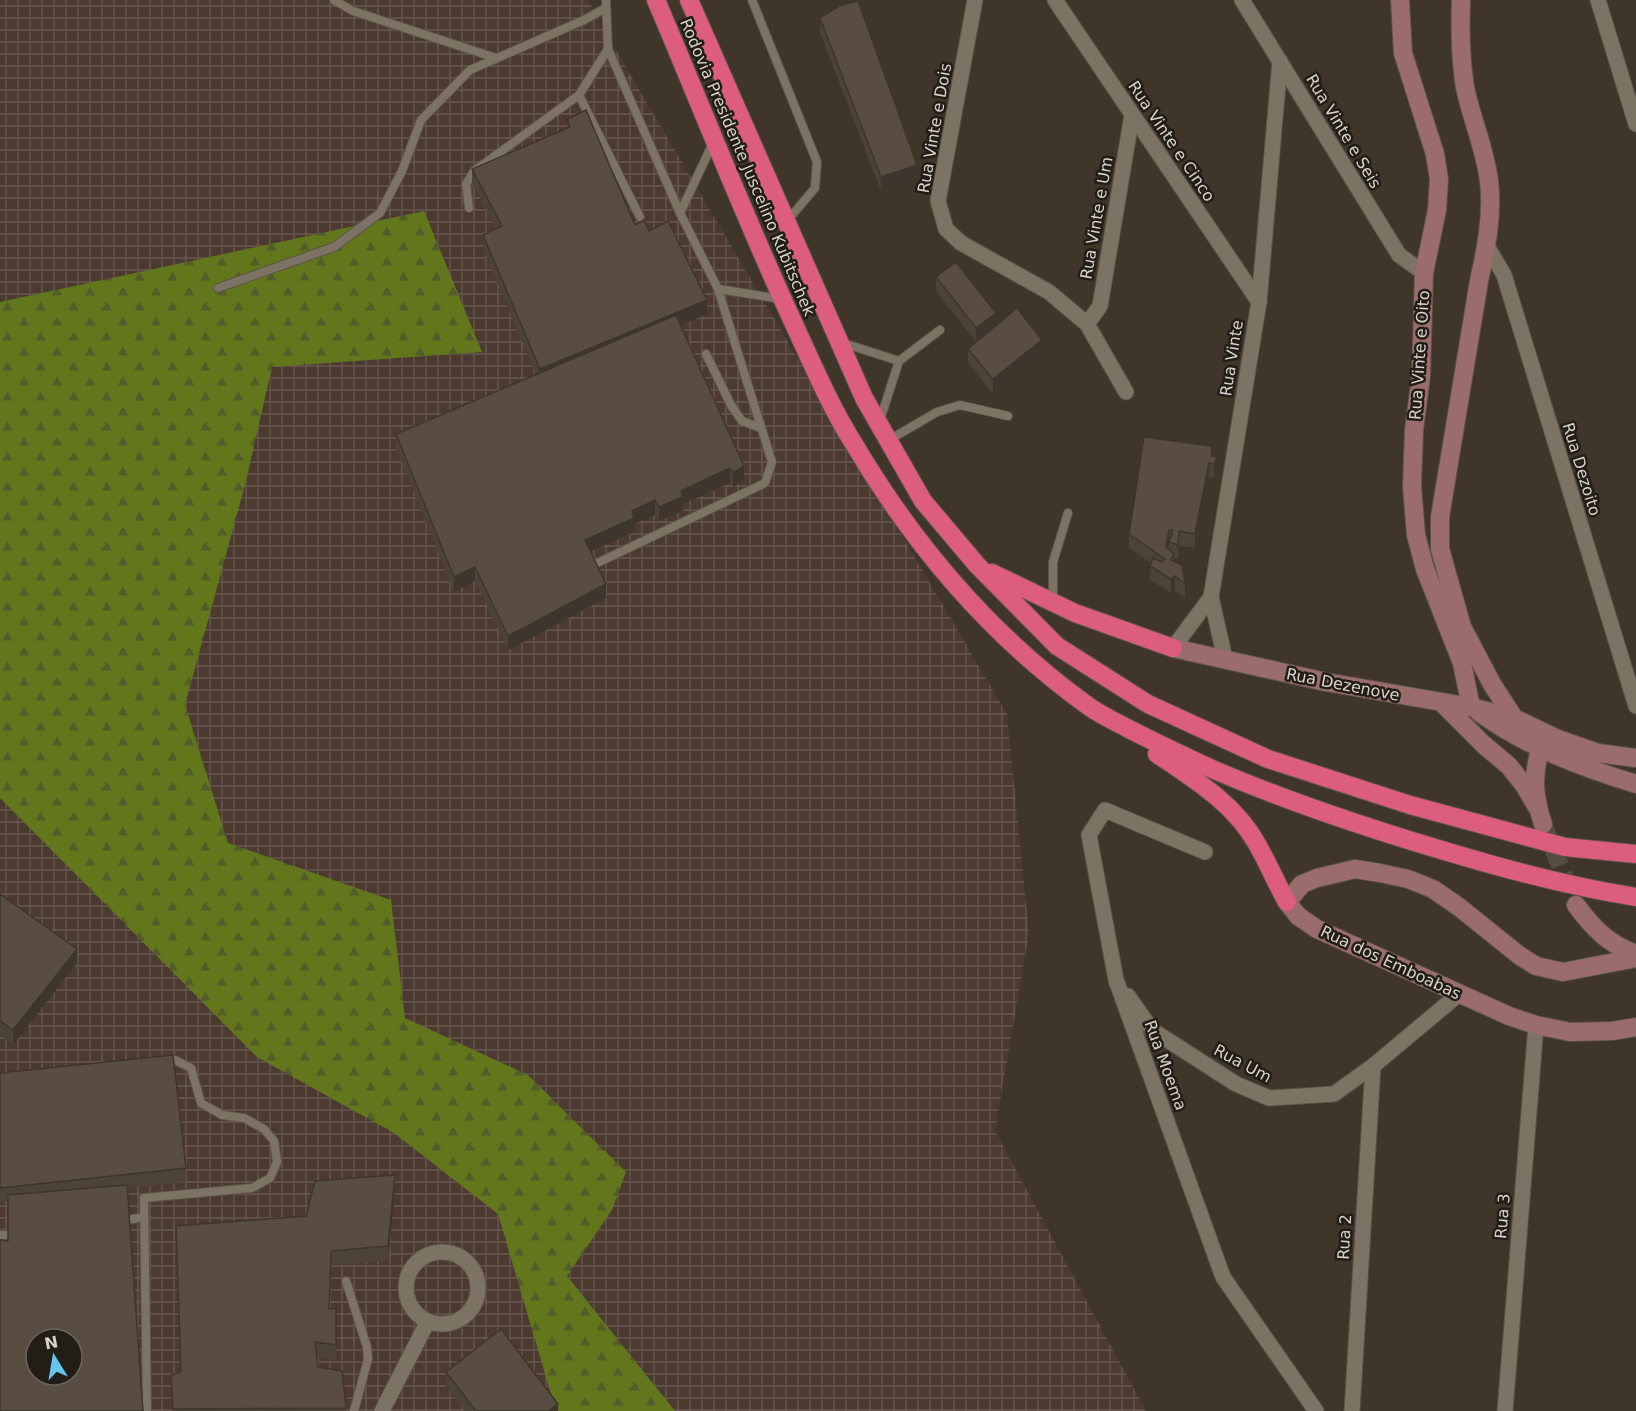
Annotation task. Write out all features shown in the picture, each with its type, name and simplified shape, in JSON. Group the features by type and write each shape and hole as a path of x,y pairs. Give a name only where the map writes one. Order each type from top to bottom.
{"highway":[{"name":"Rodovia Presidente Juscelino Kubitschek","path":"656,0 748,224 852,441 892,506 932,559 982,614 1030,661 1094,710 1167,749 1248,785 1400,838 1518,872 1636,897"},
{"name":"Rodovia Presidente Juscelino Kubitschek","path":"688,0 864,398 923,501 977,565 1057,646 1148,704 1268,759 1410,806 1565,848 1636,854"},
{"path":"977,565 1075,614 1173,648"},
{"path":"1094,710 1211,791 1236,816 1257,843 1287,902"}],"main road":[{"name":"Rua Vinte e Oito","path":"1400,0 1403,53 1435,154 1439,178 1437,210 1424,273 1421,376 1414,430 1412,486 1416,535 1425,569 1462,663 1471,707"},
{"path":"1461,0 1461,50 1466,92 1490,183 1490,214 1487,246 1479,281 1440,517 1440,549 1462,627 1492,684 1514,718"},
{"name":"Rua Dezenove","path":"1173,648 1326,682 1471,707 1514,718 1558,739 1598,753 1636,758"},
{"path":"1441,702 1484,745 1509,766 1524,785 1540,816 1534,770 1540,750"},
{"path":"1471,707 1497,726 1540,750 1636,784"},
{"path":"1287,902 1302,884 1355,869 1408,879 1433,889 1536,966 1563,972 1636,956"},
{"name":"Rua dos Emboabas","path":"1287,902 1298,916 1317,929 1509,1016 1536,1025 1570,1032 1612,1031 1636,1027"},
{"path":"1576,905 1592,927 1607,940 1636,956"}],"street":[{"name":"Rua Vinte e Dois","path":"975,0 938,201 946,229 961,243 1049,292 1087,324 1126,392"},
{"name":"Rua Vinte e Cinco","path":"1055,0 1259,302"},
{"name":"Rua Vinte e Seis","path":"1242,0 1399,255 1424,273"},
{"path":"1598,0 1636,124"},
{"name":"Rua Vinte","path":"1173,648 1211,597 1259,302 1280,60"},
{"name":"Rua Vinte e Um","path":"1087,324 1100,306 1132,115"},
{"name":"Rua Dezoito","path":"1487,246 1504,275 1636,706"},
{"path":"1211,597 1225,660"},
{"name":"Rua Moema","path":"1205,852 1106,810 1089,835 1116,980 1223,1277 1316,1411"},
{"name":"Rua Um","path":"1116,980 1152,1030 1236,1084 1269,1098 1334,1094 1372,1066 1459,994"},
{"name":"Rua 3","path":"1505,1411 1536,1025"},
{"name":"Rua 2","path":"1352,1411 1372,1066"},
{"path":"450,1252 461,1257 476,1275 477,1299 471,1309 457,1320 440,1324 428,1321 410,1306 406,1295 409,1271 426,1255 450,1252"},
{"path":"382,1411 428,1321"}],"lane":[{"path":"334,0 353,11 496,58"},
{"path":"752,0 818,162 815,188 786,222"},
{"path":"218,288 334,247 380,213 402,171 421,120 470,70 584,20 606,4"},
{"path":"591,566 721,506 765,483 772,462 718,289 680,213 608,49 606,4"},
{"path":"469,208 466,184 474,171 579,95 608,49"},
{"path":"579,95 640,217"},
{"path":"680,213 715,139"},
{"path":"718,289 782,299"},
{"path":"884,433 899,361 940,330"},
{"path":"839,342 899,361"},
{"path":"706,354 731,405 742,421 761,428"},
{"path":"884,433 960,405 1008,416"},
{"path":"1053,603 1053,562 1068,513"},
{"path":"147,1411 144,1198 252,1188 270,1178 277,1162 274,1141 264,1129 244,1118 222,1115 201,1103 191,1068 175,1060 152,1062"},
{"path":"128,1220 143,1217"},
{"path":"346,1281 367,1347 368,1359 354,1411"}],"shaded area":[{"path":"0,0 588,0 1007,714 1029,933 995,1131 1146,1411 0,1411"}],"green space":[{"path":"424,211 482,352 272,367 245,485 185,705 228,843 391,900 405,1018 528,1075 626,1172 612,1210 567,1276 675,1411 559,1411 551,1394 498,1214 394,1133 257,1057 0,798 0,302"}],"building":[{"path":"858,1 917,165 881,177 820,18 839,6"},
{"path":"586,110 635,225 644,220 649,231 668,221 707,300 540,369 483,235 502,226 472,169 570,127 567,119"},
{"path":"956,262 996,313 976,328 936,277"},
{"path":"1017,308 1042,340 993,379 968,349"},
{"path":"676,315 744,466 733,473 730,468 681,491 683,497 659,507 655,500 632,511 634,518 585,540 606,584 508,636 475,567 454,577 396,434"},
{"path":"1144,437 1211,446 1212,456 1217,457 1214,464 1209,463 1195,534 1179,531 1178,545 1169,542 1173,530 1169,530 1166,547 1174,554 1171,560 1182,565 1185,584 1175,576 1171,579 1150,566 1153,558 1161,562 1165,559 1129,534"},
{"path":"0,894 77,949 13,1030 0,1021"},
{"path":"173,1055 186,1168 0,1188 0,1073"},
{"path":"395,1175 388,1246 331,1251 329,1309 336,1308 336,1345 315,1342 318,1367 342,1371 346,1408 173,1409 171,1375 181,1372 176,1226 306,1216 315,1181"},
{"path":"127,1185 143,1411 0,1411 0,1240 8,1241 8,1195"},
{"path":"501,1329 558,1404 548,1411 476,1411 446,1372"}],"tunnel":[{"path":"1543,824 1576,905"}]}
